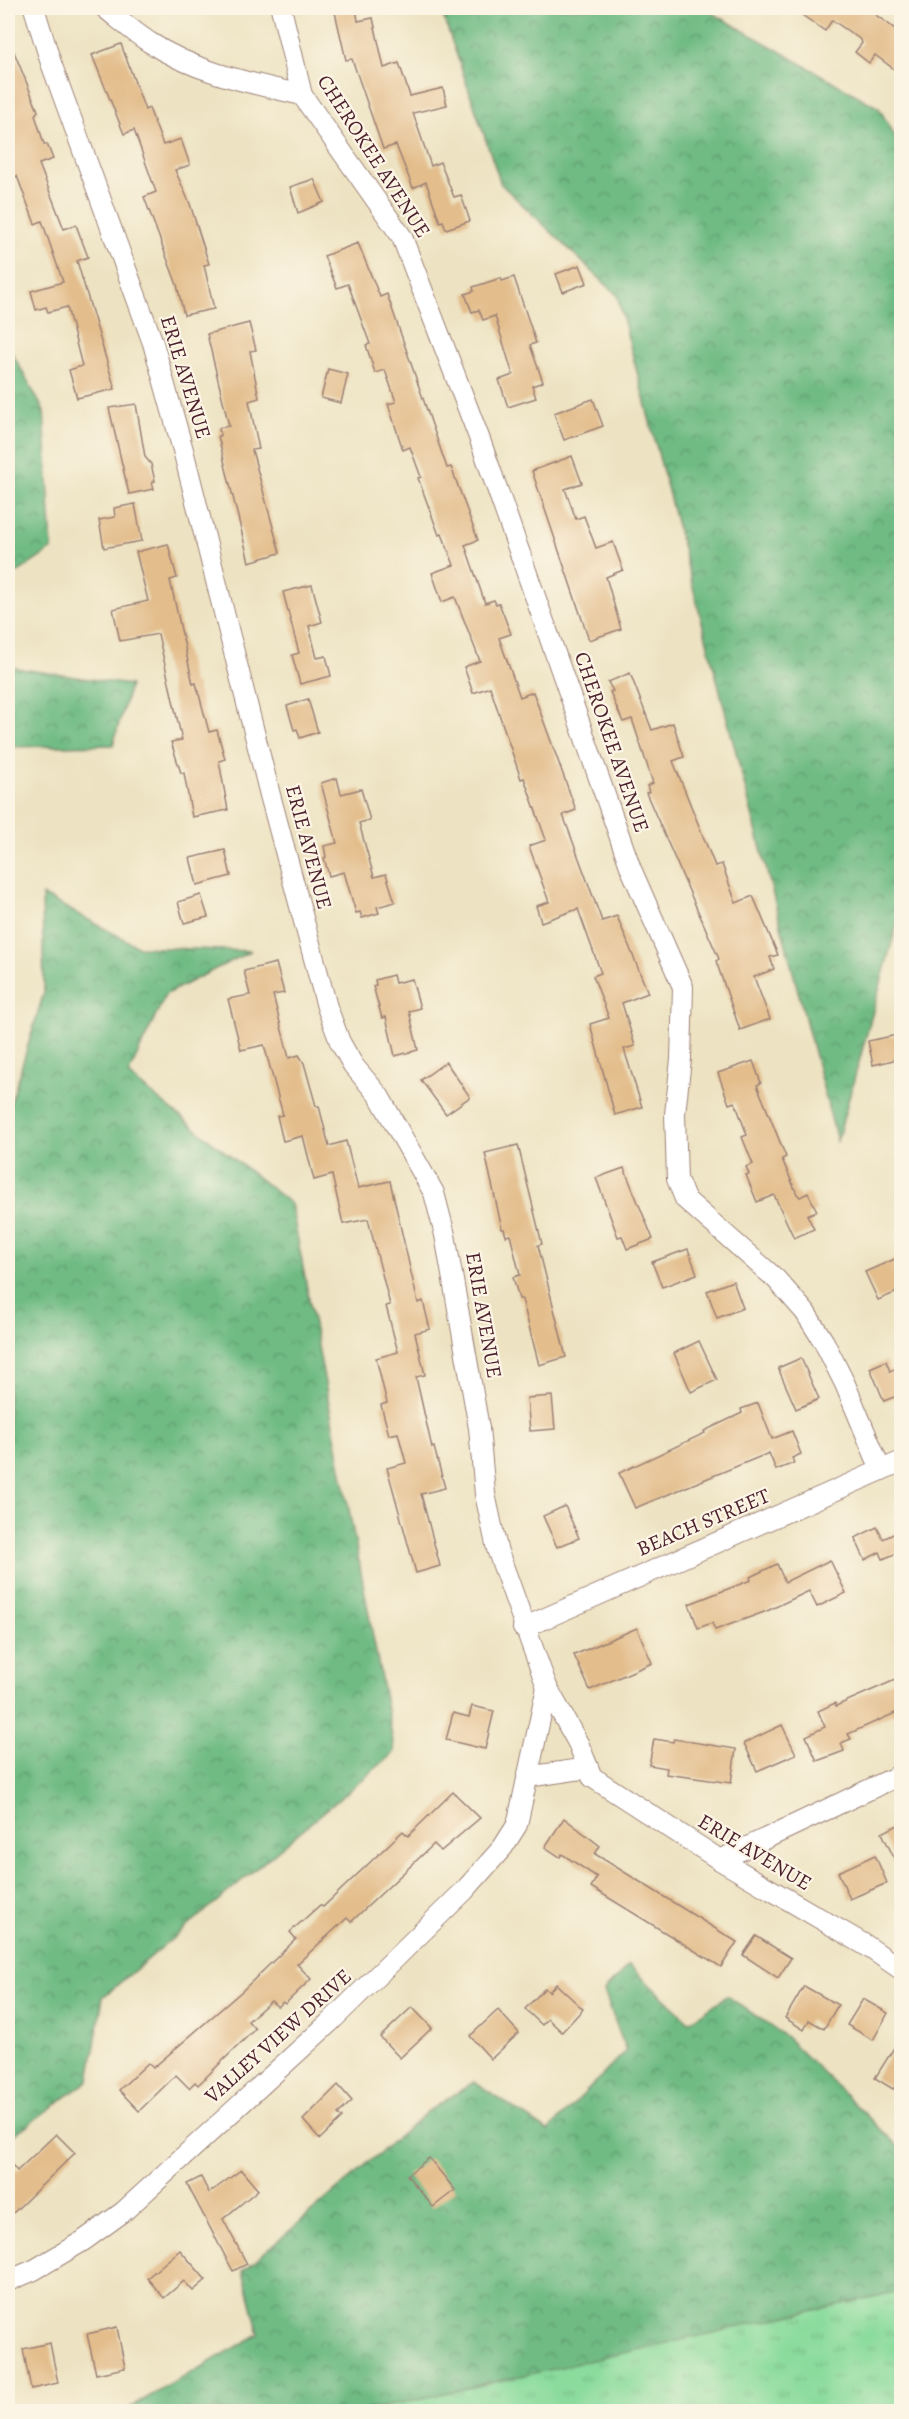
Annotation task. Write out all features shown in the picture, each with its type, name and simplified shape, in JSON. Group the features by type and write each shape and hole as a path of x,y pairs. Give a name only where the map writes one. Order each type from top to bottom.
{"street":[{"name":"ERIE AVENUE","path":"34,8 51,63 153,343 183,450 270,795 327,1007 340,1042 352,1065 379,1096 434,1193 445,1235 497,1549 523,1628 540,1664 547,1687 592,1778 720,1860 867,1946 902,1970"},
{"path":"105,8 150,42 188,61 226,77 302,95"},
{"name":"CHEROKEE AVENUE","path":"281,8 302,95 402,237 480,440 631,869 683,987 676,1179 685,1199 776,1279 805,1311 845,1384 881,1470"},
{"name":"BEACH STREET","path":"523,1628 902,1461"},
{"path":"547,1687 527,1777 588,1768"},
{"path":"720,1860 902,1774"},
{"name":"VALLEY VIEW DRIVE","path":"8,2282 34,2270 83,2241 123,2212 411,1946 503,1847 517,1825 527,1777"}],"green space":[{"path":"430,8 704,8 879,108 901,147 901,910 837,1141 617,295 501,184 444,18"},
{"path":"8,345 44,411 52,549 8,579"},
{"path":"8,667 130,685 113,745 8,747"},
{"path":"42,895 139,947 251,951 166,994 128,1075 291,1204 395,1752 103,1997 89,2080 8,2139 8,1112 44,992"},
{"path":"629,1965 689,2022 727,1996 785,2036 901,2149 901,2411 122,2412 259,2334 243,2271 428,2111 474,2082 548,2131 626,2051 604,1991"},
{"path":"895,2292 901,2294 901,2411 365,2411"}],"building":[{"path":"334,8 356,8 358,21 373,18 384,68 399,63 410,96 443,88 447,105 413,113 431,166 440,162 454,197 461,195 470,221 446,229 443,221 440,222 426,182 413,188 396,145 383,149 352,59 346,60"},
{"path":"792,8 866,8 902,34 902,75 875,55 869,63 855,52 862,43 861,40 832,20 825,31"},
{"path":"8,37 38,111 35,115 44,144 47,144 53,159 39,164 64,229 76,225 88,257 77,261 115,389 77,398 69,370 82,366 67,307 48,312 46,307 36,310 31,291 63,282 42,221 35,224 17,176 11,178 8,167"},
{"path":"121,44 145,110 149,108 163,145 181,139 190,165 175,170 190,204 209,264 204,265 214,309 184,315 177,285 144,197 156,192 134,130 124,134 92,55"},
{"path":"314,179 324,202 298,213 290,187"},
{"path":"358,243 380,297 387,294 447,468 451,467 478,540 465,545 485,603 494,600 496,604 499,603 511,634 499,638 520,697 533,692 576,810 563,815 602,921 617,916 648,993 622,1003 635,1046 624,1049 642,1107 615,1115 590,1024 609,1018 593,976 601,973 578,909 541,922 536,906 549,902 529,846 546,840 524,778 521,779 490,687 473,693 464,667 480,661 455,597 442,602 432,573 454,565 442,534 439,535 418,478 421,477 410,447 403,450 388,404 396,402 385,370 375,373 366,345 370,344 348,284 337,288 324,256"},
{"path":"580,265 587,283 563,292 556,274"},
{"path":"514,277 536,343 530,345 543,382 532,386 536,398 508,407 499,380 513,375 495,316 483,320 479,310 472,312 465,294 474,291 473,287 501,278 502,281"},
{"path":"249,323 256,350 250,351 259,398 249,401 259,449 252,450 280,553 249,562 218,436 220,436 219,428 229,426 207,334"},
{"path":"328,369 348,374 341,403 321,398"},
{"path":"593,399 603,426 564,440 554,413"},
{"path":"136,404 145,457 151,464 155,481 152,482 154,489 129,494 109,408"},
{"path":"572,456 582,483 565,489 576,519 584,516 596,548 613,542 623,570 606,577 621,629 589,640 532,471"},
{"path":"135,504 142,541 104,548 99,520 115,517 114,508"},
{"path":"168,544 177,578 170,580 193,684 196,683 209,732 217,730 225,759 219,761 228,810 192,817 184,773 181,773 171,742 182,740 158,634 120,641 113,609 148,601 136,552"},
{"path":"312,585 322,622 309,626 317,658 326,656 331,676 300,684 292,655 299,653 283,592"},
{"path":"630,673 652,730 673,723 684,757 673,761 715,866 722,864 736,903 753,896 778,955 770,957 774,969 754,977 770,1019 740,1030 716,961 719,959 646,793 649,792 647,786 653,783 632,719 623,722 610,692 613,691 608,682"},
{"path":"308,699 318,732 300,738 297,729 294,730 287,706"},
{"path":"337,778 341,794 361,789 370,820 359,823 374,877 386,874 395,902 377,907 379,913 362,918 360,912 356,913 344,872 329,876 324,858 326,857 324,846 337,843 321,783"},
{"path":"225,850 231,876 197,885 190,858"},
{"path":"201,895 208,917 184,923 178,902"},
{"path":"276,963 284,993 273,995 289,1058 299,1055 304,1063 316,1106 319,1106 329,1146 346,1141 358,1188 390,1181 418,1303 423,1301 430,1329 415,1333 425,1375 416,1377 432,1448 434,1447 445,1488 421,1494 440,1566 416,1573 387,1468 406,1463 398,1433 389,1435 381,1405 387,1403 376,1358 398,1352 386,1306 390,1305 368,1219 343,1224 332,1175 314,1180 303,1136 283,1141 277,1116 283,1115 264,1045 241,1050 228,999 250,995 244,971"},
{"path":"393,975 395,983 412,979 420,1008 409,1011 418,1050 395,1056 386,1017 382,1018 373,986 376,985 375,980"},
{"path":"902,1034 902,1058 873,1065 868,1041"},
{"path":"753,1061 761,1083 757,1085 786,1157 782,1159 797,1194 800,1197 808,1193 817,1211 807,1215 814,1229 794,1238 774,1195 757,1202 746,1175 749,1174 746,1167 753,1164 742,1137 747,1135 735,1102 729,1104 718,1073"},
{"path":"446,1062 470,1097 446,1114 421,1080"},
{"path":"518,1145 542,1244 538,1245 566,1357 539,1365 522,1299 519,1299 513,1277 520,1275 510,1235 506,1236 502,1229 485,1153"},
{"path":"624,1168 653,1239 627,1249 622,1236 618,1237 596,1178"},
{"path":"688,1249 697,1274 662,1287 652,1262"},
{"path":"902,1256 902,1290 878,1300 865,1272"},
{"path":"733,1281 743,1308 717,1318 707,1291"},
{"path":"699,1341 717,1380 691,1392 674,1353"},
{"path":"801,1358 819,1399 796,1409 778,1368"},
{"path":"886,1361 890,1371 902,1366 902,1394 884,1401 870,1368"},
{"path":"552,1396 555,1429 530,1431 527,1398"},
{"path":"758,1403 772,1439 792,1431 801,1454 792,1458 794,1463 776,1470 769,1453 635,1508 619,1473 705,1433 704,1431 742,1413 741,1409"},
{"path":"565,1506 579,1538 557,1547 543,1516"},
{"path":"877,1527 883,1539 902,1530 902,1551 883,1559 880,1552 865,1560 855,1538"},
{"path":"830,1560 846,1593 817,1607 809,1591 767,1611 715,1630 712,1623 698,1628 689,1604 751,1580 750,1577 777,1564 785,1582"},
{"path":"637,1628 652,1663 590,1690 574,1655"},
{"path":"902,1677 902,1710 848,1734 851,1739 841,1743 844,1751 817,1761 806,1736 825,1727 818,1711 835,1703 836,1706"},
{"path":"472,1706 494,1711 485,1749 446,1740 453,1713 469,1717"},
{"path":"782,1725 796,1754 757,1771 744,1743"},
{"path":"654,1739 673,1742 674,1739 736,1749 731,1783 666,1774 667,1768 649,1765"},
{"path":"453,1792 480,1818 441,1851 434,1844 351,1922 347,1918 297,1964 311,1979 285,2004 283,2002 278,2007 271,2001 248,2021 255,2029 198,2085 195,2082 189,2088 176,2075 139,2111 119,2090 148,2063 153,2068 241,1992 296,1939 290,1932 320,1905 323,1907 403,1831 408,1836"},
{"path":"564,1818 600,1846 595,1854 737,1942 721,1967 591,1887 597,1877 562,1854 560,1857 545,1847"},
{"path":"902,1823 902,1874 882,1833"},
{"path":"875,1855 887,1883 850,1899 838,1872"},
{"path":"756,1936 791,1958 778,1978 743,1955"},
{"path":"556,1984 583,2009 562,2032 548,2019 542,2025 525,2009 545,1988 549,1992"},
{"path":"804,1986 838,2005 824,2029 809,2020 804,2030 785,2018"},
{"path":"863,1999 888,2013 873,2040 847,2025"},
{"path":"412,2007 432,2028 400,2058 380,2037"},
{"path":"498,2010 519,2033 491,2059 470,2036"},
{"path":"902,2035 902,2091 895,2087 893,2089 875,2078"},
{"path":"338,2085 352,2101 338,2114 342,2118 320,2139 303,2120"},
{"path":"56,2134 75,2153 8,2218 8,2160 17,2171"},
{"path":"429,2158 455,2190 433,2207 407,2175"},
{"path":"241,2170 258,2190 223,2219 247,2264 233,2271 187,2184 201,2177 209,2193"},
{"path":"180,2250 206,2280 193,2291 184,2281 164,2298 147,2278"},
{"path":"117,2327 125,2368 96,2374 87,2334"},
{"path":"50,2343 58,2383 31,2389 23,2349"}]}
